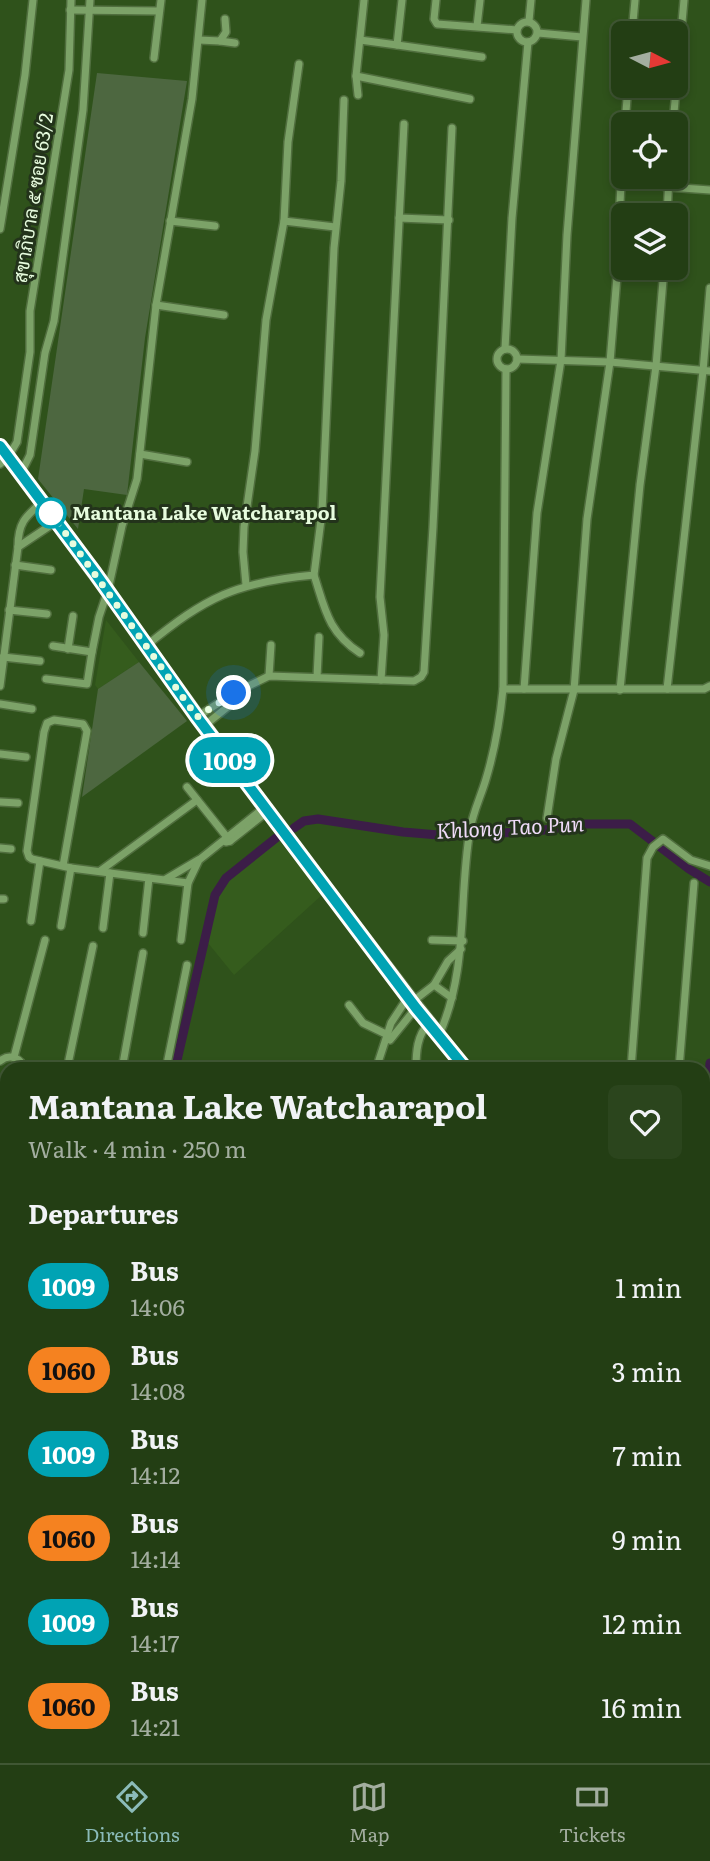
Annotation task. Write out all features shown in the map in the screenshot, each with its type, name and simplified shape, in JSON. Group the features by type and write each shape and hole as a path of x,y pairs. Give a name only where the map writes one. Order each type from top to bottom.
{"main road":[{"path":"0,446 4,460 21,473 43,502 266,809 460,1062"}],"street":[{"path":"0,229 25,75 33,0"},
{"name":"สุขาภิบาล ๕ ซอย 63/2","path":"17,442 30,352 30,311 69,70 71,0"},
{"path":"21,473 30,455 45,353 54,321 83,110 90,0"},
{"path":"154,58 160,0"},
{"path":"46,679 87,684 99,617 137,479 156,305 189,119 202,0"},
{"path":"358,95 356,76 364,0"},
{"path":"397,45 402,0"},
{"path":"436,0 434,19 437,24 517,30"},
{"path":"477,26 480,0"},
{"path":"529,21 531,0"},
{"path":"524,689 537,513 561,360 567,235 586,0"},
{"path":"633,21 635,0"},
{"path":"674,112 684,0"},
{"path":"70,10 159,11"},
{"path":"220,41 227,29 225,19"},
{"path":"529,21 536,25 538,33 536,38 528,42 519,39 517,30 521,23 529,21"},
{"path":"538,33 582,37"},
{"path":"199,40 235,43"},
{"path":"360,40 482,57"},
{"path":"506,349 512,218 528,42"},
{"path":"246,585 244,527 255,451 265,320 285,221 288,142 299,64"},
{"path":"356,76 470,99"},
{"path":"344,100 341,189 335,227 322,512 314,575 338,637 359,653"},
{"path":"381,680 384,635 380,597 404,124"},
{"path":"201,721 225,698 269,676 414,681 421,677 426,664 452,128"},
{"path":"688,188 710,190"},
{"path":"399,218 449,220"},
{"path":"285,221 335,227"},
{"path":"170,222 215,226"},
{"path":"547,818 556,759 574,690 587,519 610,362 617,280"},
{"path":"620,690 663,280"},
{"path":"667,689 707,371 710,288"},
{"path":"156,305 224,315"},
{"path":"506,349 514,352 517,359 514,365 506,369 500,366 497,359 499,352 506,349"},
{"path":"30,352 45,353"},
{"path":"517,359 610,362 707,371"},
{"path":"439,1036 450,1010 462,944 470,834 495,747 503,689 506,369"},
{"path":"4,460 17,442 30,455"},
{"path":"140,454 187,462"},
{"path":"0,686 19,527 43,502"},
{"path":"18,547 57,521"},
{"path":"15,565 51,570"},
{"path":"146,646 195,609 221,595 246,585 314,575"},
{"path":"9,610 47,614"},
{"path":"68,649 74,616"},
{"path":"317,677 319,637"},
{"path":"269,676 271,645"},
{"path":"53,646 92,652"},
{"path":"3,657 40,661"},
{"path":"503,689 704,689 710,686"},
{"path":"0,704 32,709"},
{"path":"61,926 67,867 87,736 83,723 54,720 45,726 27,851 29,857 67,867 188,883"},
{"path":"0,754 26,757"},
{"path":"187,787 226,840"},
{"path":"100,871 197,800"},
{"path":"0,802 18,803"},
{"path":"165,880 199,860 266,809"},
{"path":"632,1062 648,859 656,844 663,839 691,860 710,866"},
{"path":"0,848 11,849"},
{"path":"181,940 188,883 199,860"},
{"path":"31,921 40,861"},
{"path":"103,929 110,873"},
{"path":"143,933 149,878"},
{"path":"680,1062 694,883"},
{"path":"14,1057 45,940"},
{"path":"432,940 462,944"},
{"path":"389,1036 394,1017 434,985 462,944"},
{"path":"68,1062 93,946"},
{"path":"122,1062 143,953"},
{"path":"167,1062 187,965"},
{"path":"434,985 452,998"},
{"path":"378,1062 389,1036 412,1002"},
{"path":"349,1005 363,1023 389,1036"},
{"path":"416,1062 416,1049 423,1029 429,1023"},
{"path":"0,1061 14,1057 21,1062"}],"shaded area":[{"path":"97,73 187,81 145,338 127,495 84,489 78,529 38,479"},
{"path":"106,620 139,662 98,689 95,685"},
{"path":"139,662 187,721 82,797 98,689"},
{"path":"278,839 322,895 234,975 208,943 211,929 208,920 217,896 227,882"}],"waterway":[{"name":"Khlong Tao Pun","path":"294,828 304,821 318,819 450,836 537,831 584,824 630,824 710,882"},
{"name":"Khlong Tao Pun","path":"177,1062 215,895 226,878 276,838"}],"bus line":[{"name":"1009","path":"0,446 95,573 197,717 416,1008 460,1062"}],"place":[{"name":"Mantana Lake Watcharapol","path":"51,513"}],"route":[{"path":"51,513 197,717 234,693"}]}
